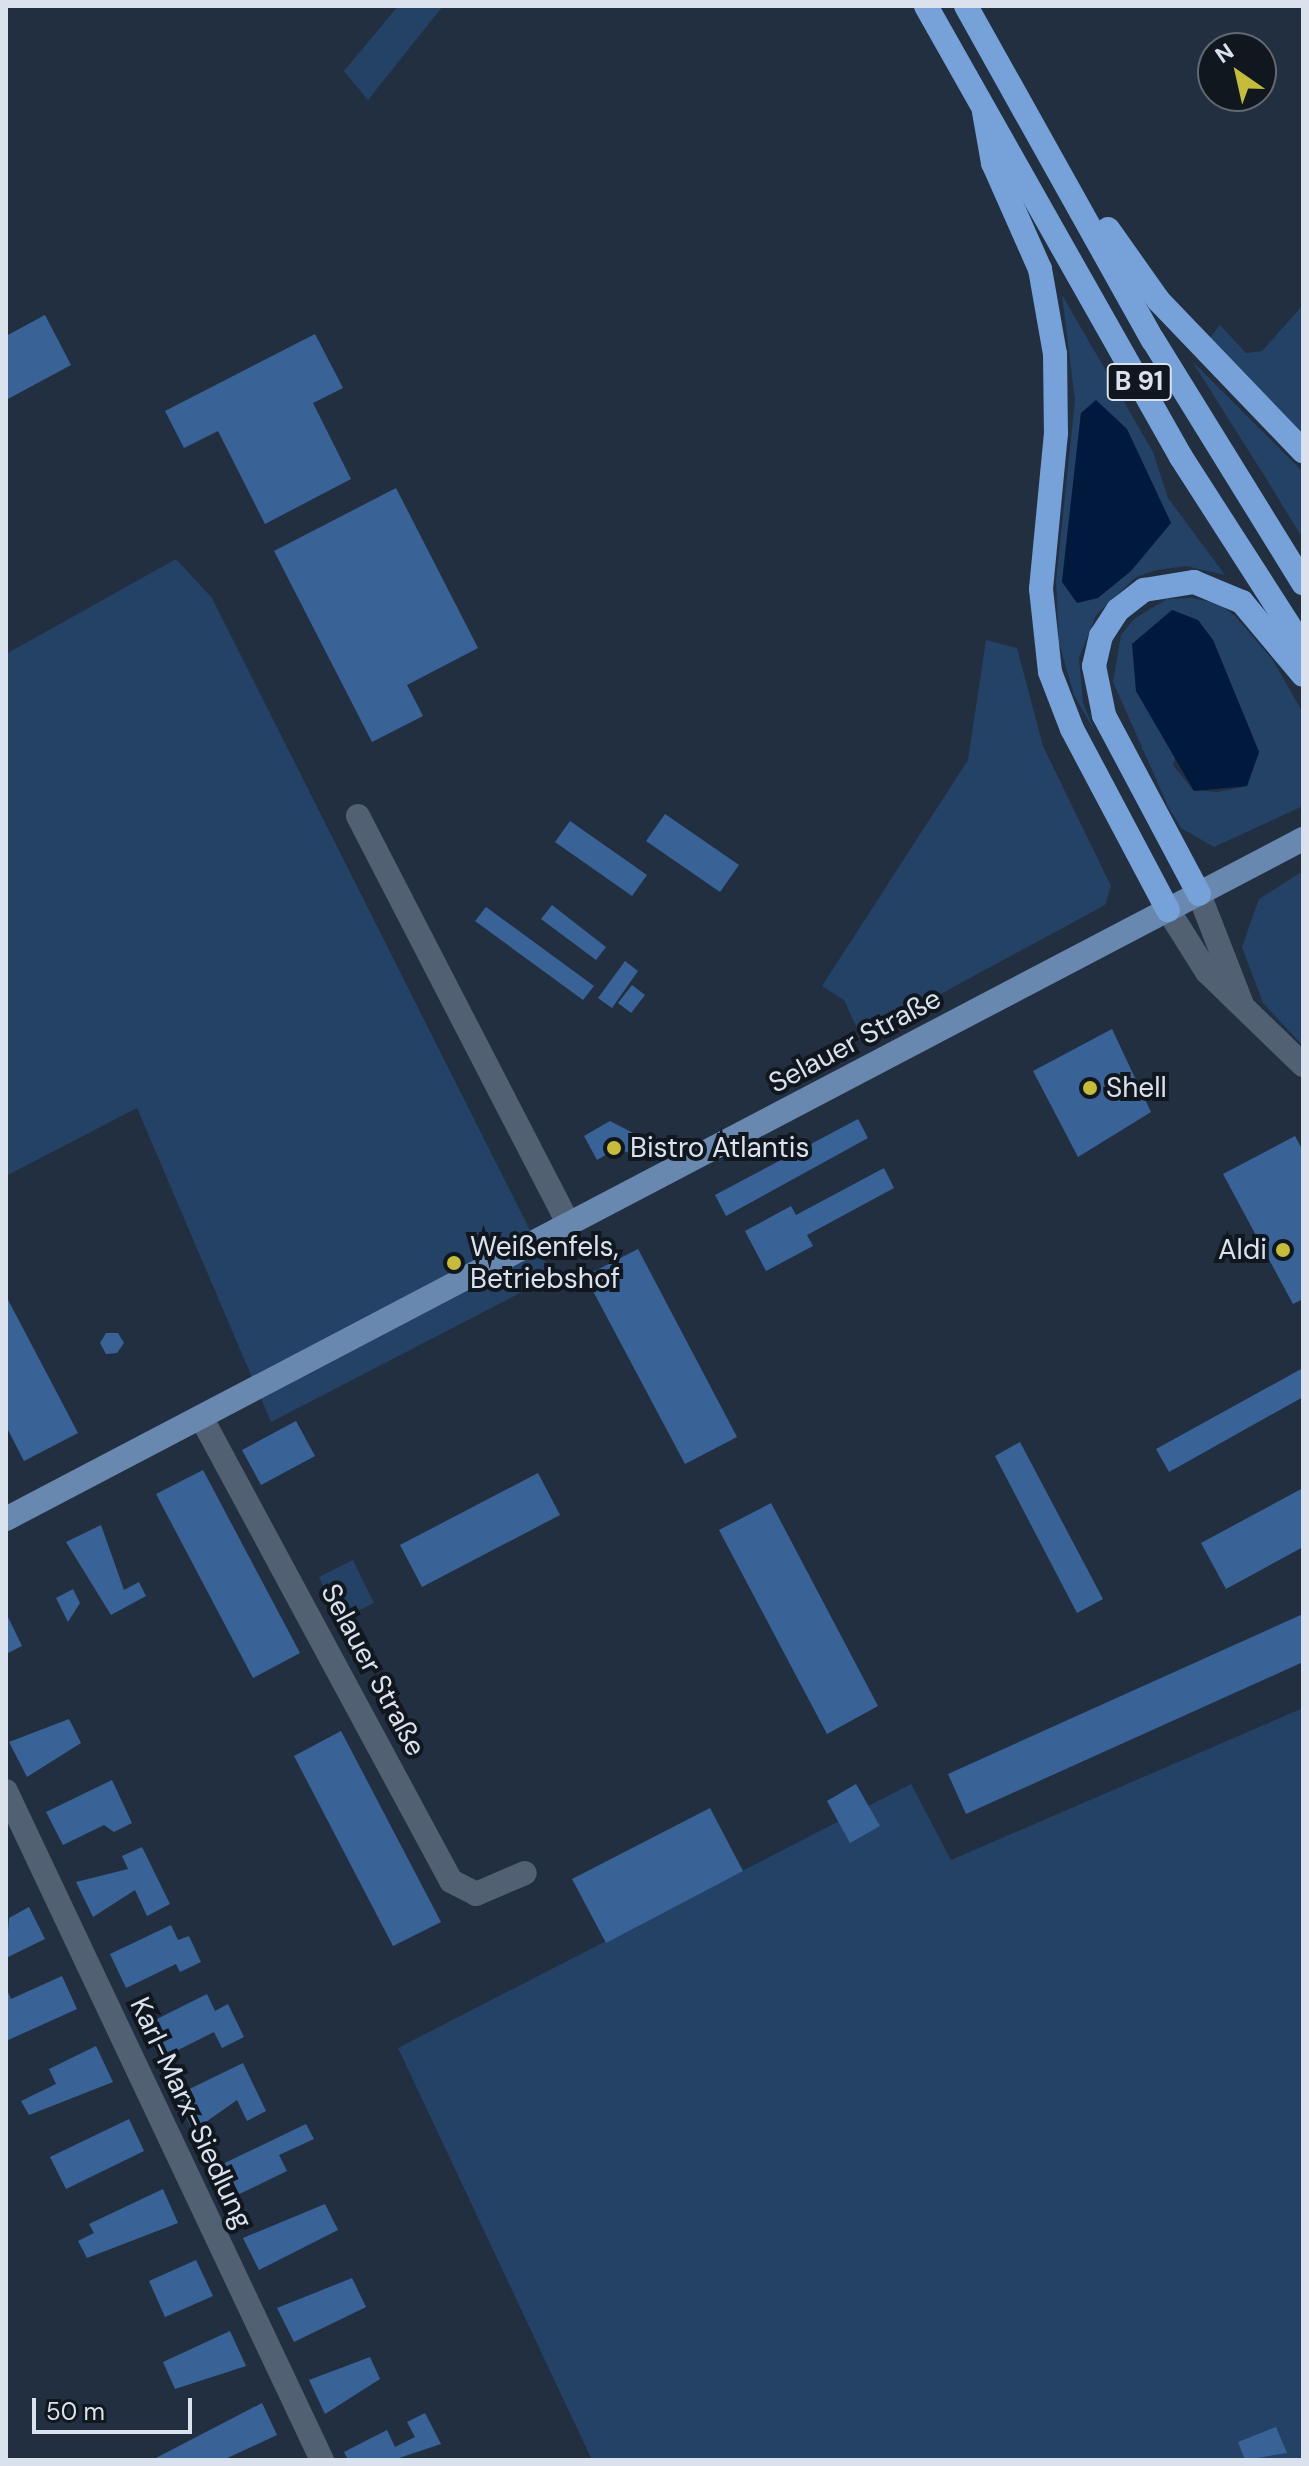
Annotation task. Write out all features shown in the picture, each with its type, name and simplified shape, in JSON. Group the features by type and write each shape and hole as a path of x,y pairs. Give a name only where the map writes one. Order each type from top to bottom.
{"highway":[{"name":"B 91","path":"926,6 1181,457 1303,647"},
{"name":"B 91","path":"966,6 1067,187 1303,583"},
{"path":"984,112 993,163 1040,269 1055,354 1056,433 1041,589 1050,672 1072,729 1168,910"},
{"path":"1067,187 1104,222 1167,310 1303,451"},
{"path":"1199,894 1104,715 1094,666 1101,636 1118,610 1144,590 1194,582 1242,602 1303,675"}],"main road":[{"name":"Selauer Straße","path":"6,1519 1303,839"}],"street":[{"path":"358,816 569,1224"},
{"path":"1199,894 1241,1004"},
{"path":"1168,910 1207,972 1303,1065"},
{"name":"Selauer Straße","path":"201,1417 451,1881 476,1894 525,1873"},
{"name":"Karl-Marx-Siedlung","path":"6,1791 322,2460"}],"shaded area":[{"path":"398,6 443,6 368,100 344,71"},
{"path":"1062,295 1153,452 1168,498 1225,575 1186,566 1157,570 1136,577 1096,615 1079,658 1083,703 1096,734 1074,695 1059,643 1056,582 1075,400","holes":["1081,413 1146,474 1171,523 1062,581"]},
{"path":"1303,305 1303,435 1210,338 1220,325 1246,353 1262,351"},
{"path":"1192,361 1303,472 1303,539 1267,480"},
{"path":"1096,400 1127,429 1171,523 1131,571 1098,598 1077,603 1062,582 1081,413"},
{"path":"176,559 212,598 553,1276 271,1422 137,1108 6,1176 6,654"},
{"path":"1192,598 1220,604 1236,617 1272,659 1303,713 1303,806 1214,847 1181,828 1168,806 1113,682 1121,635 1134,619 1167,599","holes":["1213,640 1259,752 1247,786 1218,792 1193,790 1173,765"]},
{"path":"1172,610 1198,620 1213,640 1259,752 1247,786 1194,791 1136,691 1132,644"},
{"path":"986,640 1017,648 1043,746 1111,886 1105,905 861,1037 844,1000 822,986 968,760"},
{"path":"1303,871 1303,1046 1263,1003 1242,947 1259,899"},
{"path":"353,1560 374,1603 339,1620 319,1577"},
{"path":"1303,1708 1303,2460 592,2460 398,2048 911,1784 951,1860"}],"building":[{"path":"45,315 71,365 6,400 6,336"},
{"path":"315,334 343,388 313,403 351,479 265,524 218,431 184,448 165,411"},
{"path":"396,488 478,648 407,685 423,716 372,742 274,551"},
{"path":"665,814 739,865 720,892 646,841"},
{"path":"570,821 647,875 632,896 555,842"},
{"path":"552,905 606,947 596,960 541,919"},
{"path":"486,907 594,986 583,1000 475,921"},
{"path":"625,961 638,971 612,1008 598,998"},
{"path":"632,985 645,995 631,1013 618,1003"},
{"path":"1112,1029 1151,1112 1078,1157 1033,1071"},
{"path":"858,1119 868,1138 726,1216 715,1195"},
{"path":"610,1121 639,1136 633,1154 616,1149 597,1160 584,1136"},
{"name":"Aldi","path":"1295,1136 1303,1151 1303,1299 1293,1304 1223,1174"},
{"path":"884,1168 894,1188 807,1235 813,1246 766,1271 745,1231 791,1206 796,1215"},
{"path":"638,1249 737,1437 685,1464 585,1276"},
{"path":"6,1296 78,1433 24,1461 6,1426"},
{"path":"106,1333 118,1333 124,1343 117,1353 106,1354 100,1343"},
{"path":"1303,1368 1303,1397 1169,1472 1156,1449"},
{"path":"296,1421 315,1456 261,1485 242,1450"},
{"path":"1020,1442 1103,1599 1077,1613 995,1456"},
{"path":"203,1470 300,1653 253,1678 156,1494"},
{"path":"538,1473 560,1515 422,1587 400,1545"},
{"path":"1303,1488 1303,1547 1226,1589 1201,1543"},
{"path":"771,1503 878,1706 827,1734 719,1530"},
{"path":"101,1525 124,1590 139,1582 146,1596 111,1615 66,1542"},
{"path":"73,1589 80,1603 68,1622 56,1598"},
{"path":"6,1613 22,1646 6,1654"},
{"path":"1303,1614 1303,1662 966,1814 948,1774"},
{"path":"69,1719 81,1743 27,1777 9,1742"},
{"path":"341,1731 441,1922 393,1946 294,1756"},
{"path":"112,1780 132,1823 114,1832 104,1825 63,1845 46,1812"},
{"path":"856,1784 880,1826 850,1843 827,1801"},
{"path":"710,1808 743,1871 606,1943 572,1879"},
{"path":"142,1847 170,1904 147,1916 135,1890 93,1917 76,1882 128,1869 122,1856"},
{"path":"29,1907 45,1939 6,1958 9,1918"},
{"path":"171,1925 178,1940 189,1936 201,1962 180,1972 176,1964 126,1988 110,1954"},
{"path":"62,1976 77,2009 6,2041 6,1988 11,1999"},
{"path":"207,1994 215,2011 228,2004 244,2037 222,2048 214,2032 160,2059 143,2026"},
{"path":"96,2046 113,2082 29,2115 21,2101 56,2084 49,2069"},
{"path":"243,2063 266,2111 247,2121 237,2100 193,2131 175,2096"},
{"path":"129,2119 144,2151 66,2189 50,2157"},
{"path":"306,2124 314,2139 279,2155 287,2171 225,2201 210,2170"},
{"path":"163,2189 178,2223 87,2258 78,2241 94,2233 89,2224"},
{"path":"325,2204 338,2230 259,2270 243,2238"},
{"path":"196,2260 213,2296 165,2317 149,2281"},
{"path":"352,2278 366,2307 294,2342 277,2308"},
{"path":"230,2331 246,2366 175,2389 163,2362"},
{"path":"370,2357 380,2379 325,2414 309,2380"},
{"path":"262,2403 277,2435 223,2460 152,2460"},
{"path":"425,2413 441,2444 393,2460 348,2460 344,2452 387,2430 395,2447 415,2437 407,2422"},
{"path":"1276,2427 1287,2453 1245,2460 1238,2442"}],"place":[{"name":"Shell","path":"1090,1088"},
{"name":"Bistro Atlantis","path":"614,1148"},
{"name":"Aldi","path":"1283,1250"},
{"name":"Weißenfels, Betriebshof","path":"454,1263"}]}
